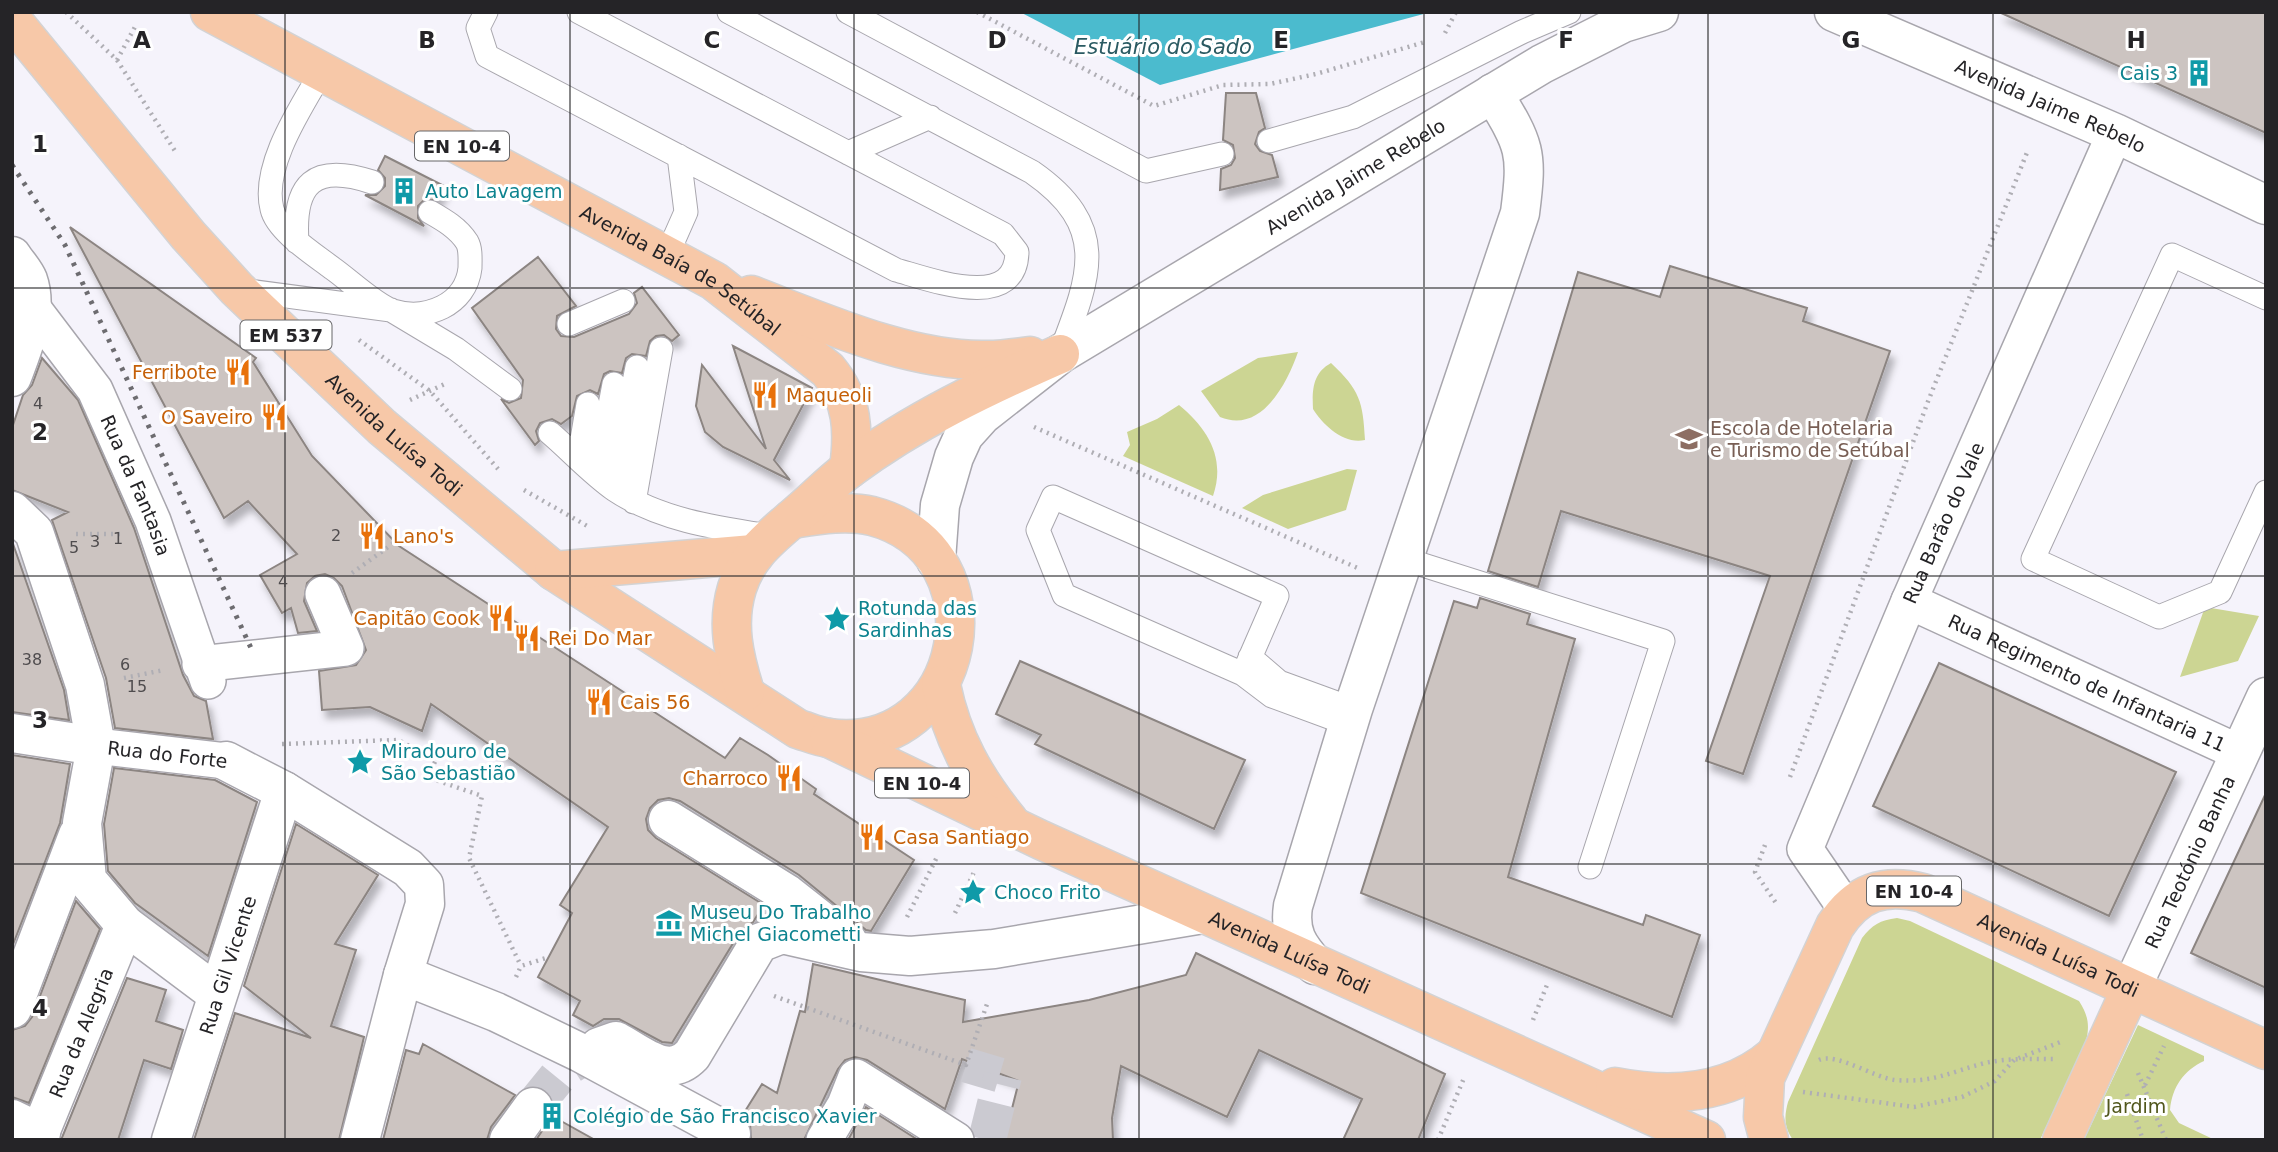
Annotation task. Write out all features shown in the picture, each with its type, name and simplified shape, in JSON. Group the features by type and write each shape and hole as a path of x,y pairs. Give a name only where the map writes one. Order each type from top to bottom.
{"main road":[{"name":"Avenida Baía de Setúbal","path":"210,12 714,281 828,370 841,386 852,420 849,469"},
{"name":"Avenida Luísa Todi","path":"12,20 237,289 382,427 554,571 621,617 745,692"},
{"name":"EN 10-4","path":"714,281 847,330 935,355 986,360 1060,354"},
{"name":"Avenida Jaime Rebelo","path":"772,536 849,469 979,389 1060,354"},
{"path":"554,571 772,536 833,513 872,516 908,532 936,560 951,589 957,622 954,654 941,685 920,710 893,728 862,737 829,738 798,729 745,692 734,657 730,622 737,587 772,536"},
{"name":"Avenida Luísa Todi","path":"941,685 948,720 959,747 980,786 1015,828"},
{"name":"Avenida Luísa Todi","path":"829,738 1015,828 1706,1140"},
{"name":"Avenida Luísa Todi","path":"1769,1140 1762,1117 1762,1097 1765,1078 1774,1056 1835,926 1846,909 1863,896 1882,889 1903,888 1923,893 2266,1050"},
{"path":"2062,1140 2132,989"},
{"name":"Avenida Luísa Todi","path":"1562,1077 1646,1093 1688,1093 1755,1073 1774,1056"}],"street":[{"name":"Avenida Jaime Rebelo","path":"936,560 940,505 954,457 964,435 982,415 1060,354 1567,50 1623,23 1659,12"},
{"name":"Avenida Jaime Rebelo","path":"1834,12 2115,133 2266,205"},
{"path":"1315,965 1298,946 1291,919 1351,717 1387,566 1520,213 1525,172 1521,140 1493,93"},
{"name":"Rua Barão do Vale","path":"1846,909 1805,849 1909,601 2115,133"},
{"path":"12,256 28,279 32,307 24,344 12,377"},
{"name":"Rua da Fantasia","path":"32,307 95,390 153,521 204,672"},
{"path":"12,1009 82,823 96,746 85,685 23,522"},
{"path":"204,672 346,648 323,594"},
{"name":"Rua Regimento de Infantaria 11","path":"1909,601 2253,758"},
{"name":"Rua Teotónio Banha","path":"2132,989 2253,758 2266,696"},
{"name":"Rua do Forte","path":"12,733 233,764 285,791 408,868 424,885 425,904 402,975 360,1140"},
{"name":"Rua Gil Vicente","path":"171,1140 285,791"},
{"path":"668,820 787,894 861,952"},
{"path":"82,823 87,880 125,925 217,994"},
{"path":"599,1047 616,1041 667,1068 681,1066 692,1055 759,943 782,934 861,952 910,956 994,949 1203,914"},
{"name":"Rua da Alegria","path":"30,1131 125,925"},
{"path":"402,975 496,1012 581,1053 731,1134"},
{"path":"824,1140 845,1105 856,1077 956,1140"},
{"path":"509,1140 533,1107"}],"lane":[{"path":"486,12 478,29 487,56 896,270 948,285 992,287 1008,281 1017,268 1017,251 1003,234 579,12"},
{"path":"729,12 1032,172 1060,192 1078,216 1087,245 1086,275 1060,354"},
{"path":"848,12 1146,171 1222,154"},
{"path":"1269,141 1353,117 1522,32 1569,12"},
{"path":"1850,12 1887,33"},
{"path":"322,71 282,141 272,178 272,210 297,242 391,310 485,370 512,378"},
{"path":"848,153 930,117"},
{"path":"667,256 686,212 679,156"},
{"path":"297,242 296,206 310,182 329,173 348,174 372,182"},
{"path":"237,289 414,314 450,305 469,277 468,244 457,229 430,212"},
{"path":"2264,501 2220,592 2159,617 2033,559 2172,255 2266,298"},
{"path":"569,324 623,301"},
{"path":"634,502 661,349"},
{"path":"605,481 637,367"},
{"path":"605,481 614,384"},
{"path":"579,457 588,404"},
{"path":"550,433 605,481 634,502 721,528 772,536"},
{"path":"1247,665 1278,596 1053,497 1038,530 1064,596 1247,665 1272,696 1351,717"},
{"path":"1387,566 1662,641 1590,867"}],"path":[{"path":"65,12 117,60 177,154"},
{"path":"977,12 1154,106 1223,85 1270,84 1316,74 1431,40"},
{"path":"1444,37 1456,12"},
{"path":"117,60 136,25"},
{"path":"1788,782 1927,404 2028,150"},
{"path":"357,339 430,391 500,470"},
{"path":"400,405 485,370"},
{"path":"1034,427 1387,566"},
{"path":"520,488 565,516 596,530"},
{"path":"23,522 114,536 153,521"},
{"path":"323,594 402,537"},
{"path":"85,685 204,672"},
{"path":"233,764 248,745 398,740 436,760 428,777 482,796 469,858 522,966"},
{"path":"1769,834 1755,872 1778,906"},
{"path":"903,924 938,855"},
{"path":"952,921 974,872"},
{"path":"1530,1029 1547,985"},
{"path":"768,994 966,1065 987,1004"},
{"path":"1793,1090 1914,1107 1962,1097 1995,1080 2014,1060 2059,1059 2066,1055 2073,1043 2102,1052 2144,1086 2166,1140"},
{"path":"2144,1086 2164,1045"},
{"path":"1774,1056 1803,1069 1814,1068 1817,1061 1825,1057 1891,1080 1919,1081 1943,1078 1984,1063 2102,1052"},
{"path":"1438,1140 1464,1078"}],"green space":[{"path":"1298,352 1279,391 1270,403 1248,419 1220,417 1201,391 1258,358"},
{"path":"1331,363 1348,381 1358,397 1365,440 1342,437 1328,427 1313,409 1315,382 1320,372"},
{"path":"1179,405 1198,424 1212,445 1217,469 1213,496 1123,456 1130,445 1127,432 1157,419"},
{"path":"1347,469 1357,470 1346,510 1288,529 1242,508 1263,495"},
{"path":"2205,607 2259,616 2238,661 2180,677"},
{"path":"1897,918 1910,921 2079,1001 2087,1020 2086,1041 2040,1140 1793,1140 1786,1122 1788,1102 1862,938 1877,924"},
{"name":"Jardim","path":"2138,1025 2204,1056 2204,1061 2180,1080 2173,1094 2170,1110 2179,1123 2215,1140 2084,1140"}],"water":[{"name":"Estuário do Sado","path":"1020,12 1431,12 1160,85"}],"building":[{"name":"Cais 3","path":"1999,12 2266,12 2266,133"},
{"path":"1226,93 1256,93 1265,128 1259,132 1255,144 1260,151 1272,155 1278,177 1220,190 1221,169 1231,165 1235,158 1233,145 1223,140"},
{"name":"Auto Lavagem","path":"385,156 444,186 437,200 424,200 418,206 418,218 424,226 365,195 376,195 385,186 385,178 378,170"},
{"path":"70,227 256,358 253,362 312,456 399,546 725,758 740,738 768,755 816,789 814,794 914,860 871,931 866,930 799,875 680,801 669,798 658,800 650,808 646,819 648,830 656,838 764,905 753,922 740,932 672,1043 662,1042 619,1019 604,1019 593,1026 573,1015 580,1001 538,977 572,913 560,905 608,827 431,704 422,731 370,707 322,710 319,671 356,665 366,650 342,586 325,574 315,576 307,583 304,601 317,631 298,633 291,608 282,613 260,575 297,554 248,501 224,518"},
{"path":"538,257 576,306 557,316 556,329 561,336 574,337 629,314 637,303 634,293 642,287 679,335 672,341 664,335 656,336 650,341 646,356 632,354 626,358 622,373 610,371 604,374 598,394 590,390 577,396 572,416 561,424 552,419 540,423 536,431 539,441 535,445 501,399 509,403 521,398 523,380 472,308"},
{"path":"1670,266 1807,308 1803,321 1890,351 1743,774 1706,761 1770,576 1561,511 1538,587 1488,571 1578,272 1660,297"},
{"path":"733,346 812,388 774,460 790,480 723,447 705,432 696,406 702,365 766,449"},
{"path":"42,358 78,400 134,528 183,675 194,696 206,701 213,739 115,728 106,678 52,520 68,512 12,490 12,428 23,395 32,385"},
{"path":"12,541 64,690 69,720 12,712"},
{"path":"1480,598 1530,614 1527,624 1575,639 1508,877 1643,925 1646,915 1700,935 1672,1017 1361,893 1454,601 1477,608"},
{"path":"1020,661 1245,760 1214,829 1035,744 1041,735 996,714"},
{"path":"1939,663 2176,772 2109,916 1873,806"},
{"path":"12,755 70,764 60,823 12,947"},
{"path":"114,768 215,780 257,802 208,956 135,903 108,871 104,824"},
{"path":"2266,793 2266,988 2191,953"},
{"path":"296,824 378,875 335,944 356,950 331,1026 364,1037 339,1140 194,1140 235,1013 311,1038 244,986"},
{"path":"76,901 100,929 29,1103 12,1097 12,1030 25,1026 32,1017"},
{"path":"1196,953 1445,1074 1418,1140 1343,1140 1362,1099 1259,1050 1227,1117 1121,1066 1112,1118 1113,1140 1004,1140 1019,1081 962,1059 945,1109 867,1060 855,1057 845,1060 838,1069 804,1140 751,1140 750,1123 742,1116 762,1084 777,1093 800,1011 805,1012 813,964 965,1000 963,1022 1089,1000 1186,975"},
{"path":"127,978 166,990 156,1021 183,1030 171,1069 144,1060 118,1140 61,1140"},
{"path":"423,1044 515,1095 491,1127 487,1140 383,1140 406,1050 419,1054"},
{"path":"866,1107 918,1140 848,1140"},
{"path":"552,1116 595,1140 536,1140"}],"tunnel":[{"path":"533,1107 564,1069 599,1047"},
{"path":"966,1065 1003,1076"},
{"path":"987,1140 1003,1076"}],"railway":[{"path":"12,165 65,245 251,648"}],"place":[{"name":"Cais 3","path":"2199,73"},
{"name":"Auto Lavagem","path":"404,191"},
{"name":"Ferribote","path":"238,372"},
{"name":"Maqueoli","path":"765,395"},
{"name":"O Saveiro","path":"274,417"},
{"name":"Escola de Hotelaria e Turismo de Setúbal","path":"1689,439"},
{"name":"Lano's","path":"372,536"},
{"name":"Capitão Cook","path":"501,618"},
{"name":"Rotunda das Sardinhas","path":"837,619"},
{"name":"Rei Do Mar","path":"527,638"},
{"name":"Cais 56","path":"599,702"},
{"name":"Miradouro de São Sebastião","path":"360,762"},
{"name":"Charroco","path":"789,778"},
{"name":"Casa Santiago","path":"872,837"},
{"name":"Choco Frito","path":"973,892"},
{"name":"Museu Do Trabalho Michel Giacometti","path":"669,923"},
{"name":"Colégio de São Francisco Xavier","path":"552,1116"}]}
